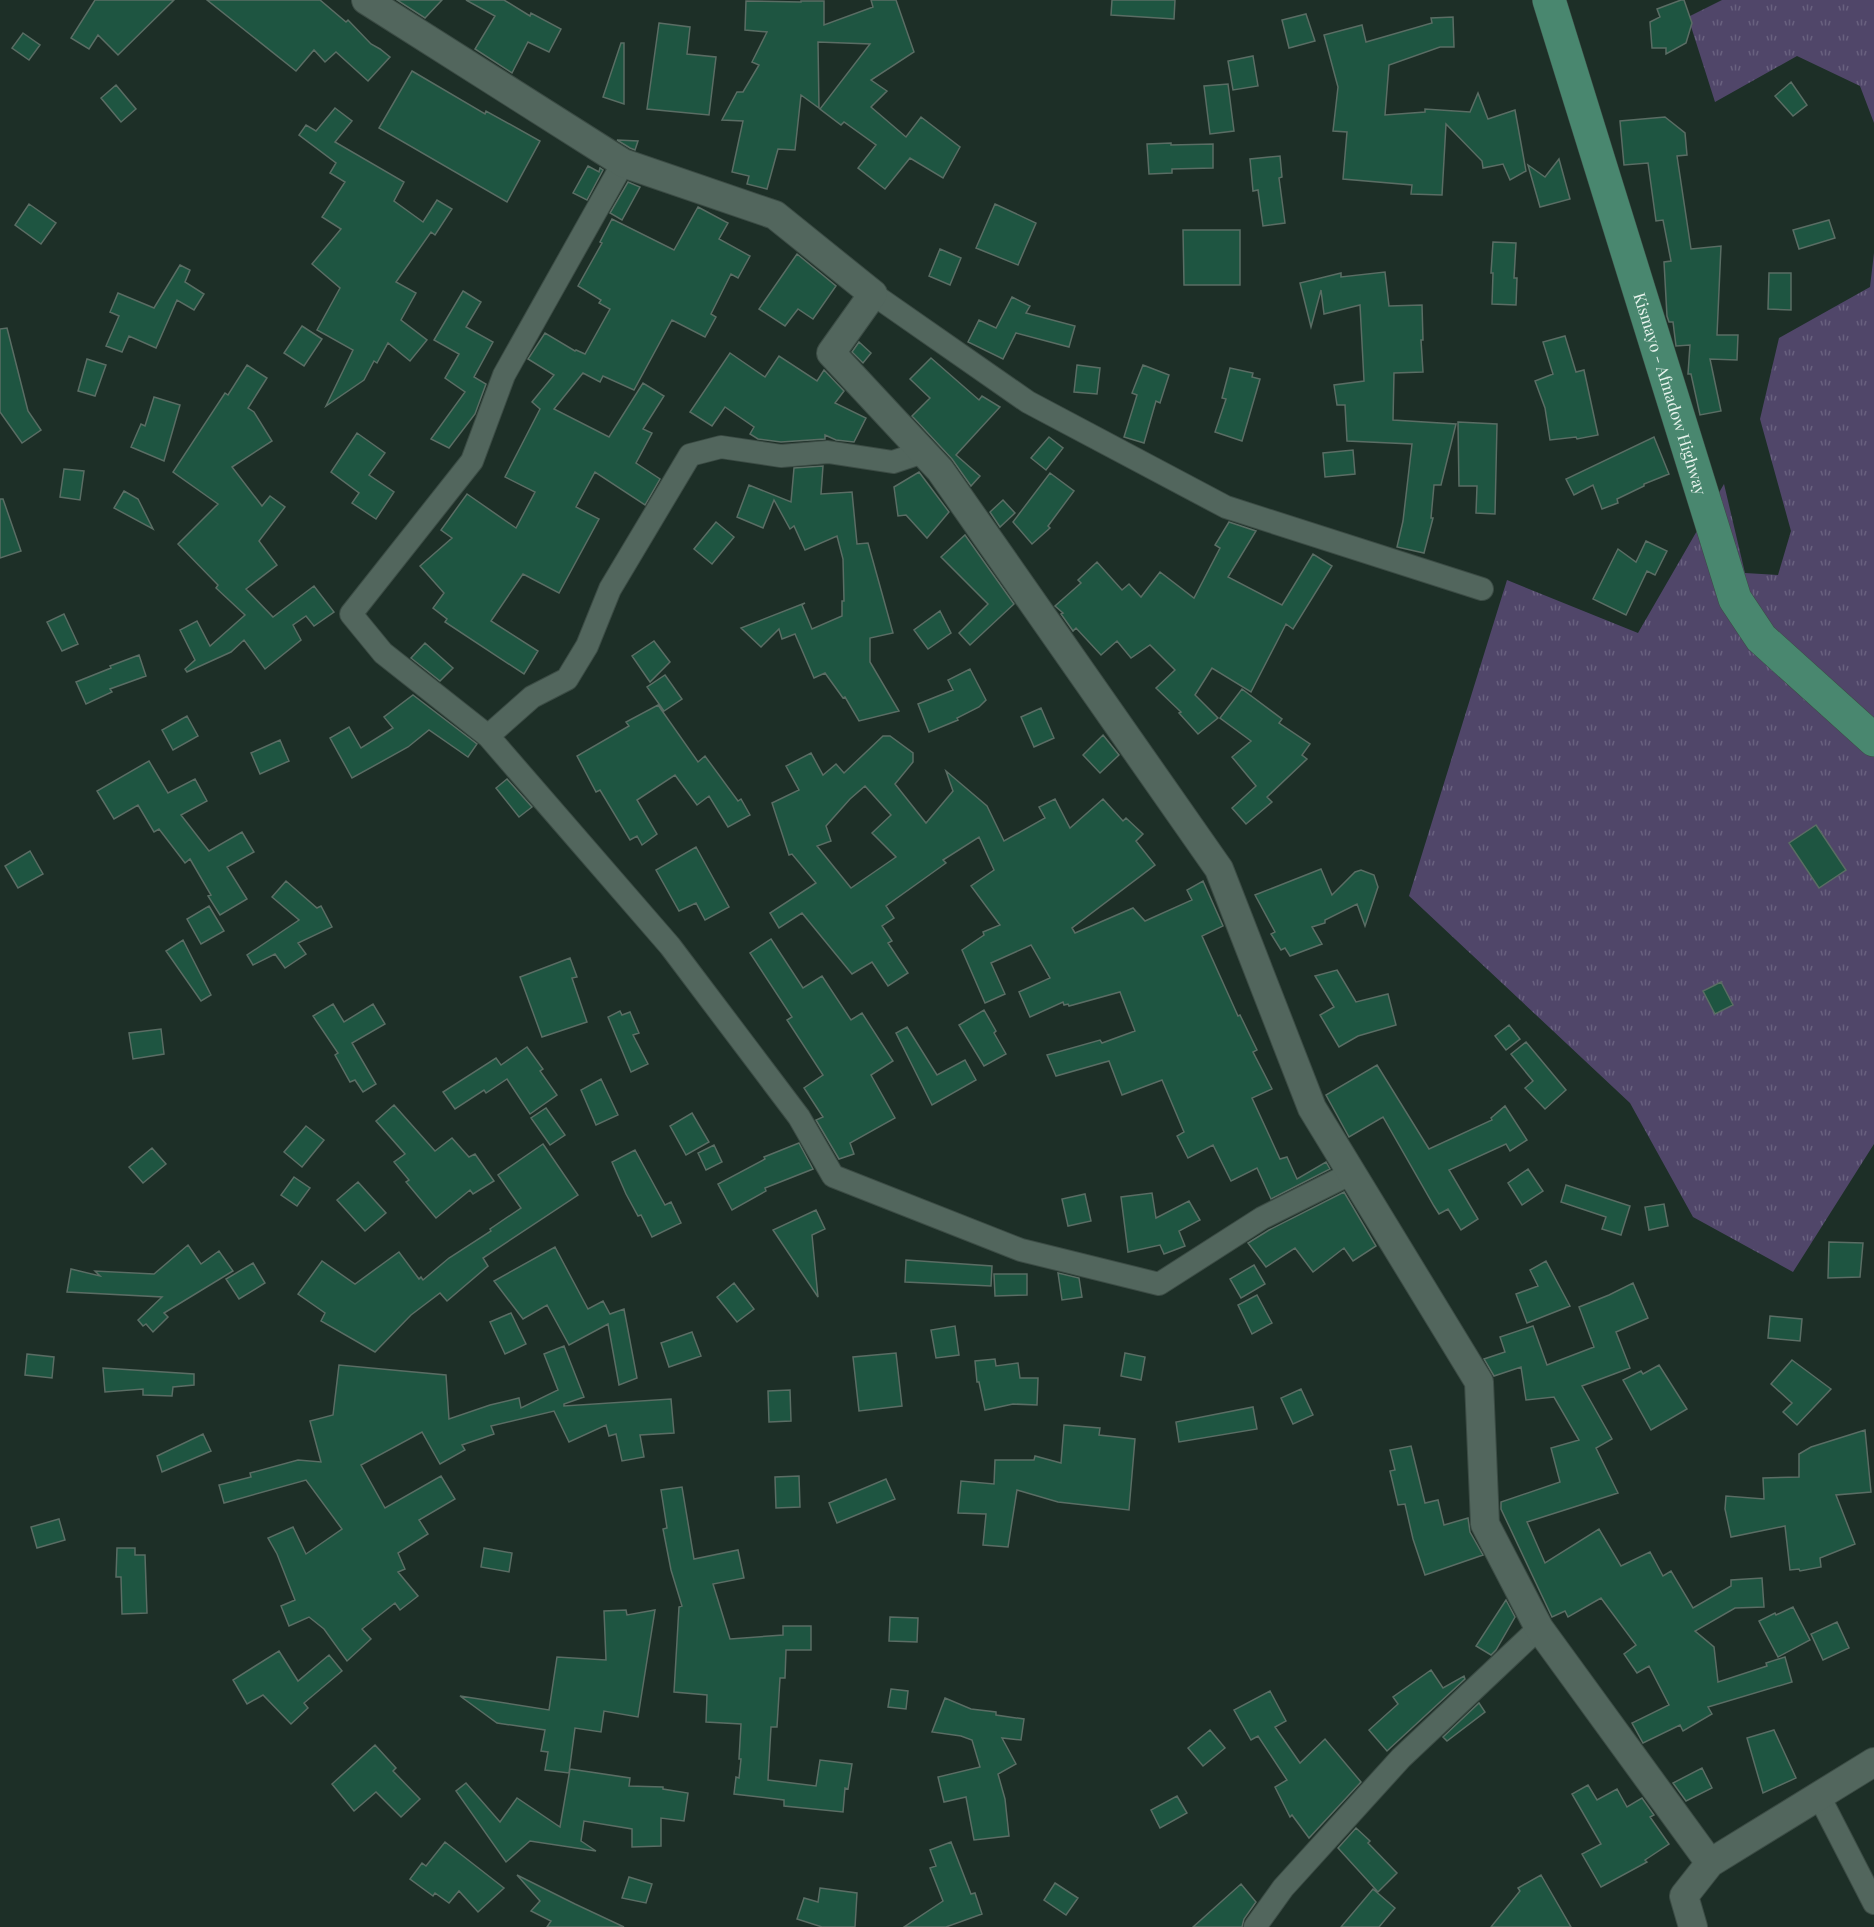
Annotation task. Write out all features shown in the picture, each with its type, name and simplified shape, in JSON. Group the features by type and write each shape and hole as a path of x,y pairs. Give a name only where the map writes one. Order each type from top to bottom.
{"main road":[{"name":"Kismayo - Afmadow Highway","path":"1549,0 1735,599 1761,638 1874,740"}],"street":[{"path":"366,0 623,163 775,215 873,294 1028,402 1226,507 1482,588"},
{"path":"623,163 504,375 472,461 351,614 382,654 488,736 670,946 799,1117 833,1176 1021,1250 1159,1284 1262,1218 1352,1173"},
{"path":"873,294 831,353 940,470 1219,868 1312,1108 1479,1382 1485,1524 1539,1628 1710,1863"},
{"path":"488,736 532,697 567,679 587,646 610,589 690,455 721,447 781,456 828,452 893,462 923,452"},
{"path":"1255,1927 1282,1888 1401,1758 1539,1628"},
{"path":"1693,1927 1684,1896 1710,1863 1874,1762"},
{"path":"1819,1796 1874,1903"}],"green space":[{"path":"1722,0 1874,0 1874,123 1860,86 1797,56 1715,102 1688,17"},
{"path":"1874,253 1874,1144 1793,1272 1693,1217 1630,1103 1409,896 1507,580 1638,633 1724,484 1745,573 1778,575 1791,531 1760,419 1779,338 1870,287"}],"building":[{"path":"95,0 174,0 118,55 98,35 89,49 71,38"},
{"path":"207,0 320,0 346,22 348,20 371,44 390,57 368,81 336,52 325,62 314,50 296,71"},
{"path":"397,0 442,0 425,18"},
{"path":"466,0 504,0 530,16 531,13 561,29 549,52 528,42 512,73 475,49 495,16"},
{"path":"871,0 896,0 914,52 871,80 887,91 871,107 906,137 921,117 960,147 943,178 910,158 885,189 858,168 876,145 844,122 841,125 820,109 870,44 818,42 819,108 801,95 795,150 778,149 767,189 747,184 749,176 732,172 743,121 722,120 737,92 743,92 759,65 752,62 767,32 745,30 746,1 824,1 824,25 873,7"},
{"path":"1112,0 1175,0 1174,19 1111,15"},
{"path":"1684,0 1692,23 1686,43 1666,54 1666,48 1652,48 1650,22 1660,17 1657,9"},
{"path":"1306,14 1315,41 1289,48 1282,20"},
{"path":"1453,17 1454,47 1440,47 1389,65 1385,115 1425,112 1425,109 1470,112 1478,93 1488,119 1515,110 1526,171 1510,180 1503,164 1483,168 1482,161 1446,124 1442,195 1411,194 1412,185 1343,179 1347,132 1333,131 1338,87 1324,35 1362,25 1366,42 1432,23 1431,18"},
{"path":"659,23 690,27 687,54 716,57 709,115 647,109"},
{"path":"23,33 40,45 29,60 12,48"},
{"path":"621,43 624,43 624,104 603,97"},
{"path":"1253,56 1258,86 1233,90 1228,61"},
{"path":"412,71 485,114 486,111 540,141 507,202 379,128"},
{"path":"1791,82 1807,105 1793,116 1775,96"},
{"path":"1228,84 1234,131 1210,134 1204,86"},
{"path":"116,85 136,109 121,122 101,98"},
{"path":"335,108 352,121 335,142 404,182 394,201 423,222 437,200 452,209 435,235 431,232 396,282 416,293 401,320 427,340 410,361 388,343 377,363 374,361 364,380 326,406 353,350 317,330 340,288 312,264 341,229 322,217 345,182 330,173 336,163 299,135 306,125 316,131"},
{"path":"1665,117 1685,133 1687,155 1677,156 1691,249 1721,246 1717,335 1738,335 1737,360 1710,359 1721,411 1700,415 1691,374 1688,374 1690,345 1676,346 1673,322 1669,322 1667,316 1664,262 1671,261 1663,220 1656,221 1648,163 1624,165 1620,121"},
{"path":"617,140 638,141 635,150"},
{"path":"1171,143 1171,145 1213,144 1213,168 1172,169 1172,173 1149,174 1147,144"},
{"path":"1280,156 1282,177 1279,178 1285,223 1263,226 1258,190 1253,191 1250,159"},
{"path":"1559,159 1570,199 1540,207 1528,165 1545,177"},
{"path":"588,166 599,172 600,168 603,170 587,200 573,193"},
{"path":"628,182 640,187 622,220 610,213"},
{"path":"29,204 56,223 41,244 15,225"},
{"path":"995,204 1036,223 1018,265 976,248"},
{"path":"698,207 728,223 719,239 750,256 738,278 731,274 711,314 716,317 705,337 672,320 634,390 603,376 600,382 583,373 554,409 609,437 643,383 664,396 643,429 652,433 636,463 660,479 645,505 595,472 576,507 599,519 559,593 523,574 491,621 538,651 524,674 445,622 447,619 433,608 444,593 420,566 452,538 441,530 467,494 516,528 535,492 505,477 540,409 532,402 554,375 528,359 545,333 575,351 585,354 610,309 599,303 601,300 578,286 602,243 600,242 612,219 674,250"},
{"path":"1829,220 1835,238 1799,249 1793,230"},
{"path":"1183,230 1240,230 1240,285 1184,285"},
{"path":"1493,242 1516,243 1514,278 1517,278 1516,305 1492,304"},
{"path":"940,249 961,258 950,285 929,276"},
{"path":"797,254 836,286 813,319 798,309 785,326 759,309"},
{"path":"180,265 190,270 185,282 204,294 194,310 177,300 156,348 129,336 122,352 106,346 119,316 110,312 118,293 154,308"},
{"path":"1385,272 1389,306 1422,305 1423,372 1394,373 1393,420 1456,424 1441,485 1434,485 1431,518 1433,518 1424,553 1397,547 1403,521 1412,444 1347,441 1345,405 1337,405 1334,385 1364,381 1360,305 1324,314 1321,290 1311,327 1300,283 1341,273 1341,277"},
{"path":"1769,273 1791,273 1791,310 1768,309"},
{"path":"463,291 481,302 466,327 493,342 474,377 486,384 475,414 449,448 431,439 465,392 445,378 459,354 434,340"},
{"path":"1012,297 1030,306 1026,313 1075,326 1069,347 1016,333 1003,359 968,342 979,320 996,328"},
{"path":"302,326 322,339 304,366 284,353"},
{"path":"7,328 28,411 41,430 22,443 0,412 0,329"},
{"path":"1565,336 1576,372 1584,370 1598,435 1577,439 1576,437 1550,440 1545,408 1535,381 1553,374 1543,342"},
{"path":"859,342 871,353 863,363 852,352"},
{"path":"730,353 765,377 779,356 817,381 824,370 844,391 835,403 866,418 854,442 836,440 825,435 825,439 781,442 758,439 750,434 754,427 725,407 712,426 690,412"},
{"path":"931,358 979,400 982,396 1000,407 956,455 980,476 971,486 952,459 912,416 930,398 910,379"},
{"path":"87,359 106,365 95,396 78,391"},
{"path":"247,365 267,378 248,408 254,412 272,441 232,467 262,506 270,496 285,507 259,541 277,565 246,589 273,617 314,586 334,612 314,626 306,616 293,625 301,640 265,669 244,640 231,652 187,672 185,669 195,660 180,630 197,621 210,646 245,615 216,588 218,585 178,544 218,504 173,472 225,393 228,395"},
{"path":"1077,365 1100,368 1097,394 1074,392"},
{"path":"1143,365 1169,375 1160,403 1156,401 1144,443 1124,437 1137,395 1132,393"},
{"path":"1230,368 1253,373 1252,377 1260,379 1242,441 1215,432 1226,399 1222,398"},
{"path":"154,397 180,405 164,461 131,447 141,424 145,426"},
{"path":"1458,422 1497,424 1495,514 1476,513 1477,486 1459,486"},
{"path":"357,433 385,453 369,475 394,492 376,519 352,503 359,493 331,472"},
{"path":"1049,437 1063,448 1046,470 1031,458"},
{"path":"1654,437 1669,474 1644,484 1617,499 1618,503 1602,509 1593,485 1574,495 1566,479"},
{"path":"1353,450 1355,474 1325,477 1323,453"},
{"path":"823,466 821,494 852,492 857,544 868,543 893,633 870,638 870,662 899,711 859,721 845,697 843,698 825,673 814,678 795,634 782,639 779,629 761,647 741,628 805,603 802,605 812,629 842,616 843,559 837,536 805,550 794,526 790,529 774,500 763,528 737,517 749,485 791,502 794,468"},
{"path":"64,469 84,471 80,500 60,497"},
{"path":"919,472 949,512 927,538 906,515 898,516 894,487"},
{"path":"1050,473 1074,491 1048,526 1050,528 1032,544 1013,522"},
{"path":"124,491 138,499 153,529 114,508"},
{"path":"0,499 3,499 21,551 0,558"},
{"path":"1003,500 1015,513 1000,527 990,512"},
{"path":"716,522 734,537 712,564 694,549"},
{"path":"1229,522 1256,531 1228,577 1282,605 1313,554 1332,566 1293,629 1286,624 1251,692 1212,668 1195,695 1218,718 1198,734 1179,713 1181,712 1156,688 1175,670 1150,645 1131,658 1117,641 1101,655 1076,628 1073,631 1061,614 1063,613 1055,606 1081,583 1078,580 1097,562 1122,590 1129,584 1141,597 1160,572 1194,598 1220,548 1215,545"},
{"path":"965,535 1014,604 970,645 959,633 988,604 941,557"},
{"path":"1646,541 1667,551 1655,575 1647,571 1626,615 1593,599 1618,549 1636,562"},
{"path":"940,611 951,633 928,649 914,630"},
{"path":"64,614 78,644 62,651 47,622"},
{"path":"654,641 670,662 650,682 632,656"},
{"path":"425,643 453,668 440,681 411,658"},
{"path":"139,655 146,676 110,689 112,692 86,704 76,682"},
{"path":"970,669 986,700 979,707 957,718 958,720 929,732 918,704 953,690 948,680"},
{"path":"665,675 682,699 664,711 647,687"},
{"path":"1242,689 1282,719 1279,723 1310,744 1302,755 1307,759 1267,797 1272,802 1246,824 1232,808 1256,786 1232,757 1251,741 1220,718"},
{"path":"413,695 477,744 468,757 429,730 408,747 352,778 330,738 349,727 361,748 393,728 384,717"},
{"path":"658,705 698,762 705,756 738,801 741,799 750,815 728,827 709,796 697,805 675,775 637,800 657,834 642,845 637,836 630,840 600,790 596,792 577,756 629,726 626,722"},
{"path":"1041,708 1054,738 1034,747 1021,717"},
{"path":"187,716 198,736 173,750 162,730"},
{"path":"1103,735 1119,755 1100,773 1083,755"},
{"path":"883,736 890,736 913,753 913,762 895,784 926,823 953,791 946,771 987,806 1004,841 1045,818 1039,807 1055,799 1070,828 1103,799 1123,821 1126,818 1143,834 1136,841 1155,865 1072,928 1075,933 1133,908 1145,921 1192,900 1187,890 1203,881 1223,926 1202,936 1238,1016 1240,1015 1257,1050 1253,1052 1272,1089 1252,1098 1280,1159 1287,1157 1297,1179 1326,1162 1330,1169 1271,1199 1257,1168 1231,1181 1213,1145 1188,1158 1177,1136 1184,1132 1162,1080 1122,1095 1109,1061 1056,1076 1047,1055 1100,1040 1102,1043 1135,1031 1120,992 1069,1006 1064,1005 1063,1002 1030,1017 1019,992 1050,978 1031,945 991,963 1005,994 985,1003 962,950 984,935 983,932 1000,925 971,886 994,870 979,837 943,860 946,863 886,906 894,918 882,926 892,941 888,943 908,973 888,986 872,962 852,974 802,913 779,928 770,913 816,883 792,854 789,855 772,803 799,790 786,766 811,753 823,775 836,764 844,773","holes":["865,786 891,815 872,833 896,857 851,888 817,846 831,841 826,826"]},
{"path":"280,740 289,761 260,774 251,753"},
{"path":"149,761 168,793 195,779 207,801 181,815 209,851 242,832 254,852 227,867 247,899 220,915 190,859 185,863 159,829 154,832 138,805 114,819 97,791"},
{"path":"507,779 532,807 519,817 496,788"},
{"path":"1816,825 1846,870 1819,888 1789,843"},
{"path":"696,847 729,907 705,920 696,903 679,911 656,870"},
{"path":"30,851 43,874 18,888 5,866"},
{"path":"1321,869 1332,895 1355,872 1361,870 1374,875 1378,887 1365,926 1357,904 1325,920 1325,923 1312,927 1322,944 1290,956 1285,948 1281,950 1271,934 1275,932 1255,895"},
{"path":"286,881 317,908 321,906 332,927 298,943 306,954 285,968 275,954 253,965 247,955 299,920 272,897"},
{"path":"209,906 224,931 201,944 187,919"},
{"path":"771,939 803,988 822,976 851,1020 862,1013 893,1061 871,1075 895,1118 850,1143 854,1154 839,1159 816,1120 823,1117 804,1088 823,1075 787,1020 792,1017 750,953"},
{"path":"183,940 211,995 201,1001 166,951"},
{"path":"570,958 577,977 572,978 587,1022 542,1037 520,977"},
{"path":"1337,970 1356,1002 1388,994 1396,1025 1358,1036 1339,1047 1320,1015 1334,1007 1315,976"},
{"path":"1721,982 1733,1005 1715,1014 1703,991"},
{"path":"333,1004 344,1022 373,1004 385,1024 352,1043 376,1084 363,1092 355,1080 350,1082 335,1055 338,1053 313,1016"},
{"path":"984,1010 1006,1054 984,1066 959,1025"},
{"path":"620,1011 622,1015 630,1012 639,1033 633,1035 648,1064 631,1072 608,1017"},
{"path":"1509,1025 1520,1039 1506,1050 1495,1036"},
{"path":"907,1027 937,1075 965,1060 976,1080 932,1105 896,1033"},
{"path":"161,1029 164,1054 133,1059 129,1033"},
{"path":"1526,1042 1566,1090 1545,1109 1525,1088 1533,1081 1511,1054"},
{"path":"527,1047 543,1069 540,1071 557,1095 530,1114 507,1079 486,1093 484,1090 455,1109 443,1092 496,1058 501,1065"},
{"path":"1377,1065 1429,1149 1492,1120 1491,1118 1505,1106 1527,1140 1510,1151 1506,1144 1449,1170 1478,1219 1461,1230 1448,1209 1439,1214 1383,1117 1349,1137 1326,1095"},
{"path":"601,1079 618,1115 596,1125 581,1090"},
{"path":"394,1105 435,1151 452,1138 469,1157 475,1154 494,1181 473,1194 470,1190 436,1218 406,1182 409,1180 394,1162 405,1154 376,1121"},
{"path":"546,1108 565,1135 550,1145 531,1118"},
{"path":"692,1113 709,1142 686,1155 670,1126"},
{"path":"306,1126 324,1140 302,1167 284,1152"},
{"path":"799,1143 813,1169 765,1188 766,1191 732,1210 718,1184 765,1159 764,1157"},
{"path":"543,1144 578,1195 483,1258 488,1266 447,1301 440,1293 411,1315 375,1352 321,1321 325,1313 298,1294 322,1261 355,1284 399,1252 419,1279 421,1277 423,1280 449,1258 521,1208 498,1175"},
{"path":"714,1145 722,1162 706,1170 698,1153"},
{"path":"152,1148 166,1164 143,1183 129,1167"},
{"path":"635,1150 665,1205 671,1202 681,1223 652,1237 641,1215 638,1216 626,1194 612,1162"},
{"path":"1528,1169 1543,1191 1522,1205 1508,1183"},
{"path":"294,1177 310,1188 297,1206 281,1195"},
{"path":"358,1182 386,1213 365,1231 337,1200"},
{"path":"1566,1185 1630,1206 1621,1235 1602,1229 1606,1217 1561,1202"},
{"path":"1344,1192 1376,1246 1353,1261 1344,1248 1313,1272 1295,1248 1266,1267 1248,1243 1269,1230"},
{"path":"1152,1193 1156,1218 1189,1201 1200,1220 1179,1231 1185,1246 1164,1254 1160,1245 1128,1252 1121,1197"},
{"path":"1085,1194 1091,1221 1068,1226 1062,1199"},
{"path":"1664,1204 1668,1226 1649,1230 1645,1207"},
{"path":"816,1210 825,1229 812,1235 818,1297 773,1230"},
{"path":"1829,1242 1863,1243 1860,1277 1828,1278"},
{"path":"188,1245 201,1264 219,1251 233,1271 164,1313 168,1317 153,1332 146,1324 143,1326 138,1320 162,1297 67,1292 71,1269 100,1276 95,1271 154,1274"},
{"path":"555,1247 588,1309 603,1301 610,1314 624,1309 637,1378 619,1385 608,1324 569,1345 547,1305 523,1319 494,1281"},
{"path":"906,1260 992,1266 991,1286 905,1282"},
{"path":"1546,1261 1570,1306 1527,1323 1516,1294 1538,1286 1530,1270"},
{"path":"253,1263 265,1283 239,1299 226,1279"},
{"path":"1254,1265 1265,1284 1241,1298 1230,1279"},
{"path":"1058,1273 1079,1278 1082,1297 1062,1300"},
{"path":"994,1274 1027,1274 1027,1295 995,1296"},
{"path":"734,1283 754,1309 737,1322 717,1297"},
{"path":"1633,1283 1648,1318 1616,1332 1630,1368 1582,1386 1612,1439 1596,1448 1618,1493 1527,1522 1545,1563 1599,1529 1621,1566 1650,1552 1663,1576 1671,1571 1693,1608 1731,1586 1731,1580 1762,1578 1764,1607 1735,1608 1695,1631 1714,1647 1718,1682 1767,1666 1766,1663 1785,1657 1792,1682 1708,1707 1712,1714 1683,1731 1680,1725 1643,1743 1632,1723 1669,1705 1649,1666 1637,1673 1624,1654 1636,1645 1601,1598 1568,1617 1565,1611 1552,1617 1501,1509 1501,1502 1560,1482 1551,1448 1579,1440 1554,1397 1526,1400 1521,1367 1494,1376 1484,1359 1505,1352 1500,1337 1533,1326 1547,1365 1594,1347 1579,1307"},
{"path":"1257,1295 1272,1323 1252,1334 1238,1305"},
{"path":"511,1313 526,1344 505,1354 490,1322"},
{"path":"1770,1316 1802,1319 1800,1341 1768,1338"},
{"path":"955,1326 959,1355 936,1358 931,1330"},
{"path":"692,1332 701,1356 669,1367 661,1343"},
{"path":"564,1346 584,1397 564,1404 564,1406 671,1399 674,1433 640,1435 644,1457 622,1461 616,1434 609,1436 606,1425 569,1442 554,1411 491,1426 494,1434 462,1445 465,1450 440,1464 422,1432 361,1465 385,1508 441,1476 455,1499 419,1520 428,1534 398,1553 405,1569 398,1572 418,1596 400,1610 395,1603 362,1629 371,1639 347,1661 324,1629 309,1617 289,1626 281,1606 295,1600 277,1554 268,1538 293,1527 306,1554 342,1529 306,1480 224,1503 219,1485 251,1477 250,1473 298,1460 321,1462 310,1421 333,1415 339,1365 446,1375 449,1419 519,1398 521,1408 558,1390 544,1354"},
{"path":"896,1353 902,1406 859,1411 853,1357"},
{"path":"1125,1353 1145,1357 1141,1380 1121,1376"},
{"path":"27,1354 54,1357 52,1378 25,1375"},
{"path":"995,1359 996,1366 1018,1363 1020,1378 1038,1378 1037,1405 1013,1404 985,1410 979,1382 977,1382 975,1361"},
{"path":"1792,1360 1831,1389 1797,1425 1783,1412 1792,1403 1771,1384"},
{"path":"1659,1365 1687,1409 1651,1430 1623,1380 1641,1371 1643,1374"},
{"path":"103,1368 194,1374 194,1385 173,1387 172,1396 143,1395 143,1389 105,1392"},
{"path":"1301,1389 1313,1415 1293,1424 1281,1398"},
{"path":"790,1390 791,1421 769,1422 768,1391"},
{"path":"1253,1407 1257,1429 1179,1442 1176,1422"},
{"path":"1064,1425 1100,1428 1099,1435 1135,1439 1129,1510 1058,1502 1017,1490 1008,1547 983,1545 986,1514 958,1513 961,1481 994,1484 995,1460 1034,1460 1035,1456 1061,1463"},
{"path":"1865,1430 1871,1492 1836,1495 1855,1544 1820,1558 1821,1567 1800,1571 1799,1569 1790,1570 1785,1526 1731,1537 1725,1509 1726,1496 1764,1499 1763,1478 1799,1477 1799,1454 1811,1447"},
{"path":"203,1434 211,1451 162,1472 157,1456"},
{"path":"1411,1446 1425,1503 1438,1500 1444,1525 1468,1518 1470,1532 1483,1555 1425,1575 1405,1504 1398,1505 1390,1471 1395,1470 1390,1450"},
{"path":"799,1476 800,1507 776,1508 775,1477"},
{"path":"886,1479 895,1499 837,1523 829,1503"},
{"path":"682,1487 694,1559 738,1550 744,1578 713,1584 730,1639 783,1635 783,1626 811,1626 811,1650 786,1650 785,1678 780,1678 777,1727 771,1727 768,1780 816,1786 820,1760 852,1764 848,1789 845,1788 843,1812 784,1806 784,1800 734,1794 741,1759 739,1759 741,1724 706,1722 707,1695 674,1692 679,1607 682,1606 671,1570 663,1529 667,1528 661,1490"},
{"path":"59,1519 65,1540 37,1548 31,1527"},
{"path":"117,1548 135,1548 135,1555 145,1555 147,1613 122,1614 121,1577 116,1577"},
{"path":"484,1548 512,1553 509,1572 481,1567"},
{"path":"1506,1600 1515,1617 1491,1655 1476,1646"},
{"path":"1793,1607 1810,1640 1778,1657 1759,1621"},
{"path":"626,1610 627,1615 655,1610 638,1717 604,1711 601,1732 575,1728 569,1773 545,1770 548,1752 541,1751 545,1730 497,1723 460,1696 549,1710 557,1657 606,1660 604,1611"},
{"path":"890,1617 918,1618 917,1642 889,1641"},
{"path":"1837,1622 1849,1648 1823,1660 1811,1634"},
{"path":"279,1651 298,1681 329,1655 342,1671 304,1703 308,1708 291,1724 263,1695 247,1704 233,1680"},
{"path":"1431,1670 1443,1688 1464,1676 1465,1679 1387,1751 1369,1730 1398,1704 1393,1697"},
{"path":"891,1689 908,1691 906,1709 888,1707"},
{"path":"1270,1691 1286,1721 1275,1727 1300,1763 1325,1739 1361,1782 1309,1838 1292,1815 1290,1817 1275,1787 1287,1780 1258,1736 1251,1740 1234,1710"},
{"path":"945,1698 971,1709 1024,1719 1021,1740 1002,1738 1016,1764 998,1774 1005,1799 1009,1836 974,1840 966,1797 944,1802 938,1777 980,1767 972,1740 932,1732"},
{"path":"1479,1703 1485,1712 1447,1741 1443,1737"},
{"path":"1210,1730 1225,1748 1203,1766 1188,1748"},
{"path":"1774,1730 1796,1778 1763,1793 1747,1738"},
{"path":"375,1745 396,1768 393,1771 420,1799 401,1817 376,1792 354,1811 332,1784"},
{"path":"1702,1768 1712,1788 1686,1801 1673,1783"},
{"path":"570,1769 630,1778 629,1786 663,1787 663,1789 688,1793 684,1821 661,1818 661,1846 632,1847 632,1829 584,1821 581,1841 596,1851 530,1841 506,1862 456,1791 466,1783 500,1822 517,1798 560,1827"},
{"path":"1588,1785 1597,1800 1617,1789 1627,1807 1642,1798 1654,1815 1650,1817 1669,1844 1645,1860 1647,1862 1601,1887 1582,1854 1601,1844 1572,1794"},
{"path":"1177,1796 1187,1813 1160,1828 1151,1810"},
{"path":"1356,1828 1397,1873 1378,1892 1338,1848"},
{"path":"445,1842 504,1888 478,1912 459,1891 449,1903 435,1893 433,1896 410,1879 422,1863 426,1866"},
{"path":"951,1842 971,1894 975,1893 982,1914 946,1927 904,1927 943,1901 930,1868 936,1866 930,1850"},
{"path":"517,1875 624,1927 547,1927 551,1921 531,1911 540,1901"},
{"path":"1541,1875 1571,1927 1491,1927 1520,1891 1518,1888"},
{"path":"629,1877 652,1884 646,1903 622,1898"},
{"path":"1055,1883 1078,1898 1066,1915 1044,1900"},
{"path":"1241,1884 1256,1902 1244,1919 1242,1927 1193,1927"},
{"path":"820,1888 857,1893 855,1927 822,1927 797,1919 804,1898 818,1902"},
{"path":"1373,1889 1395,1908 1379,1927 1341,1927"}]}
